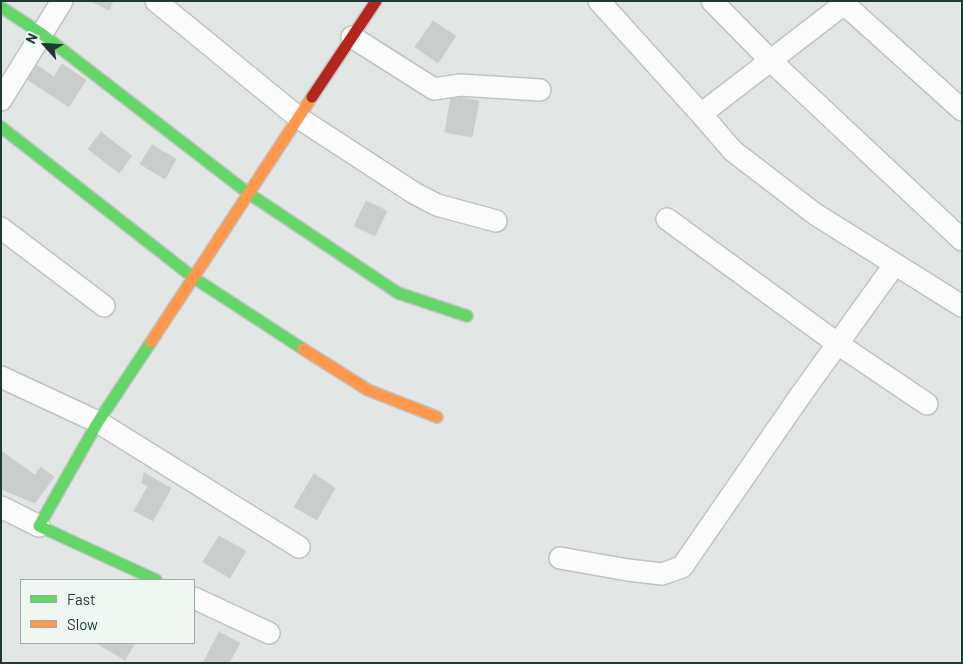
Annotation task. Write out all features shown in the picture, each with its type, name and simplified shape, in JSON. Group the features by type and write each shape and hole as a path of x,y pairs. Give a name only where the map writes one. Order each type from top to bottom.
{"street":[{"path":"1,100 62,1"},
{"path":"156,1 299,118 414,193 437,204 496,221"},
{"path":"39,526 98,422 194,278 248,192 376,1"},
{"path":"599,1 733,151 815,214 962,306"},
{"path":"712,1 771,61 962,240"},
{"path":"701,114 844,2 962,110"},
{"path":"1,7 42,34 248,192 398,293 467,316"},
{"path":"352,37 434,89 460,85 540,90"},
{"path":"1,126 194,278 368,390 438,417"},
{"path":"667,219 838,344 927,404"},
{"path":"1,228 104,306"},
{"path":"560,558 662,574 682,567 895,264"},
{"path":"1,377 98,422 299,547"},
{"path":"1,507 154,579"},
{"path":"195,598 269,633"}],"building":[{"path":"91,1 113,1 109,10"},
{"path":"433,21 456,36 438,63 415,47"},
{"path":"35,64 54,77 62,64 86,80 69,107 25,78"},
{"path":"451,96 479,101 472,137 445,132"},
{"path":"101,132 132,156 119,173 88,149"},
{"path":"152,145 176,159 165,179 140,164"},
{"path":"366,201 387,211 375,236 354,226"},
{"path":"1,451 35,475 41,467 54,477 35,503 1,489"},
{"path":"144,473 171,488 153,521 134,511 148,486 142,483"},
{"path":"314,474 335,488 317,520 294,507"},
{"path":"219,536 246,551 230,578 203,562"},
{"path":"219,632 240,643 229,663 203,663"},
{"path":"98,644 134,644 125,660"}],"traffic: fast":[{"path":"1,7 42,34 248,193 398,293 467,316"},
{"path":"1,127 194,278 303,349"},
{"path":"151,342 98,422 39,526 154,579"}],"traffic: slow":[{"path":"151,342 312,97"},
{"path":"303,349 368,390 437,417"}],"traffic: jam":[{"path":"312,97 376,1"}]}
